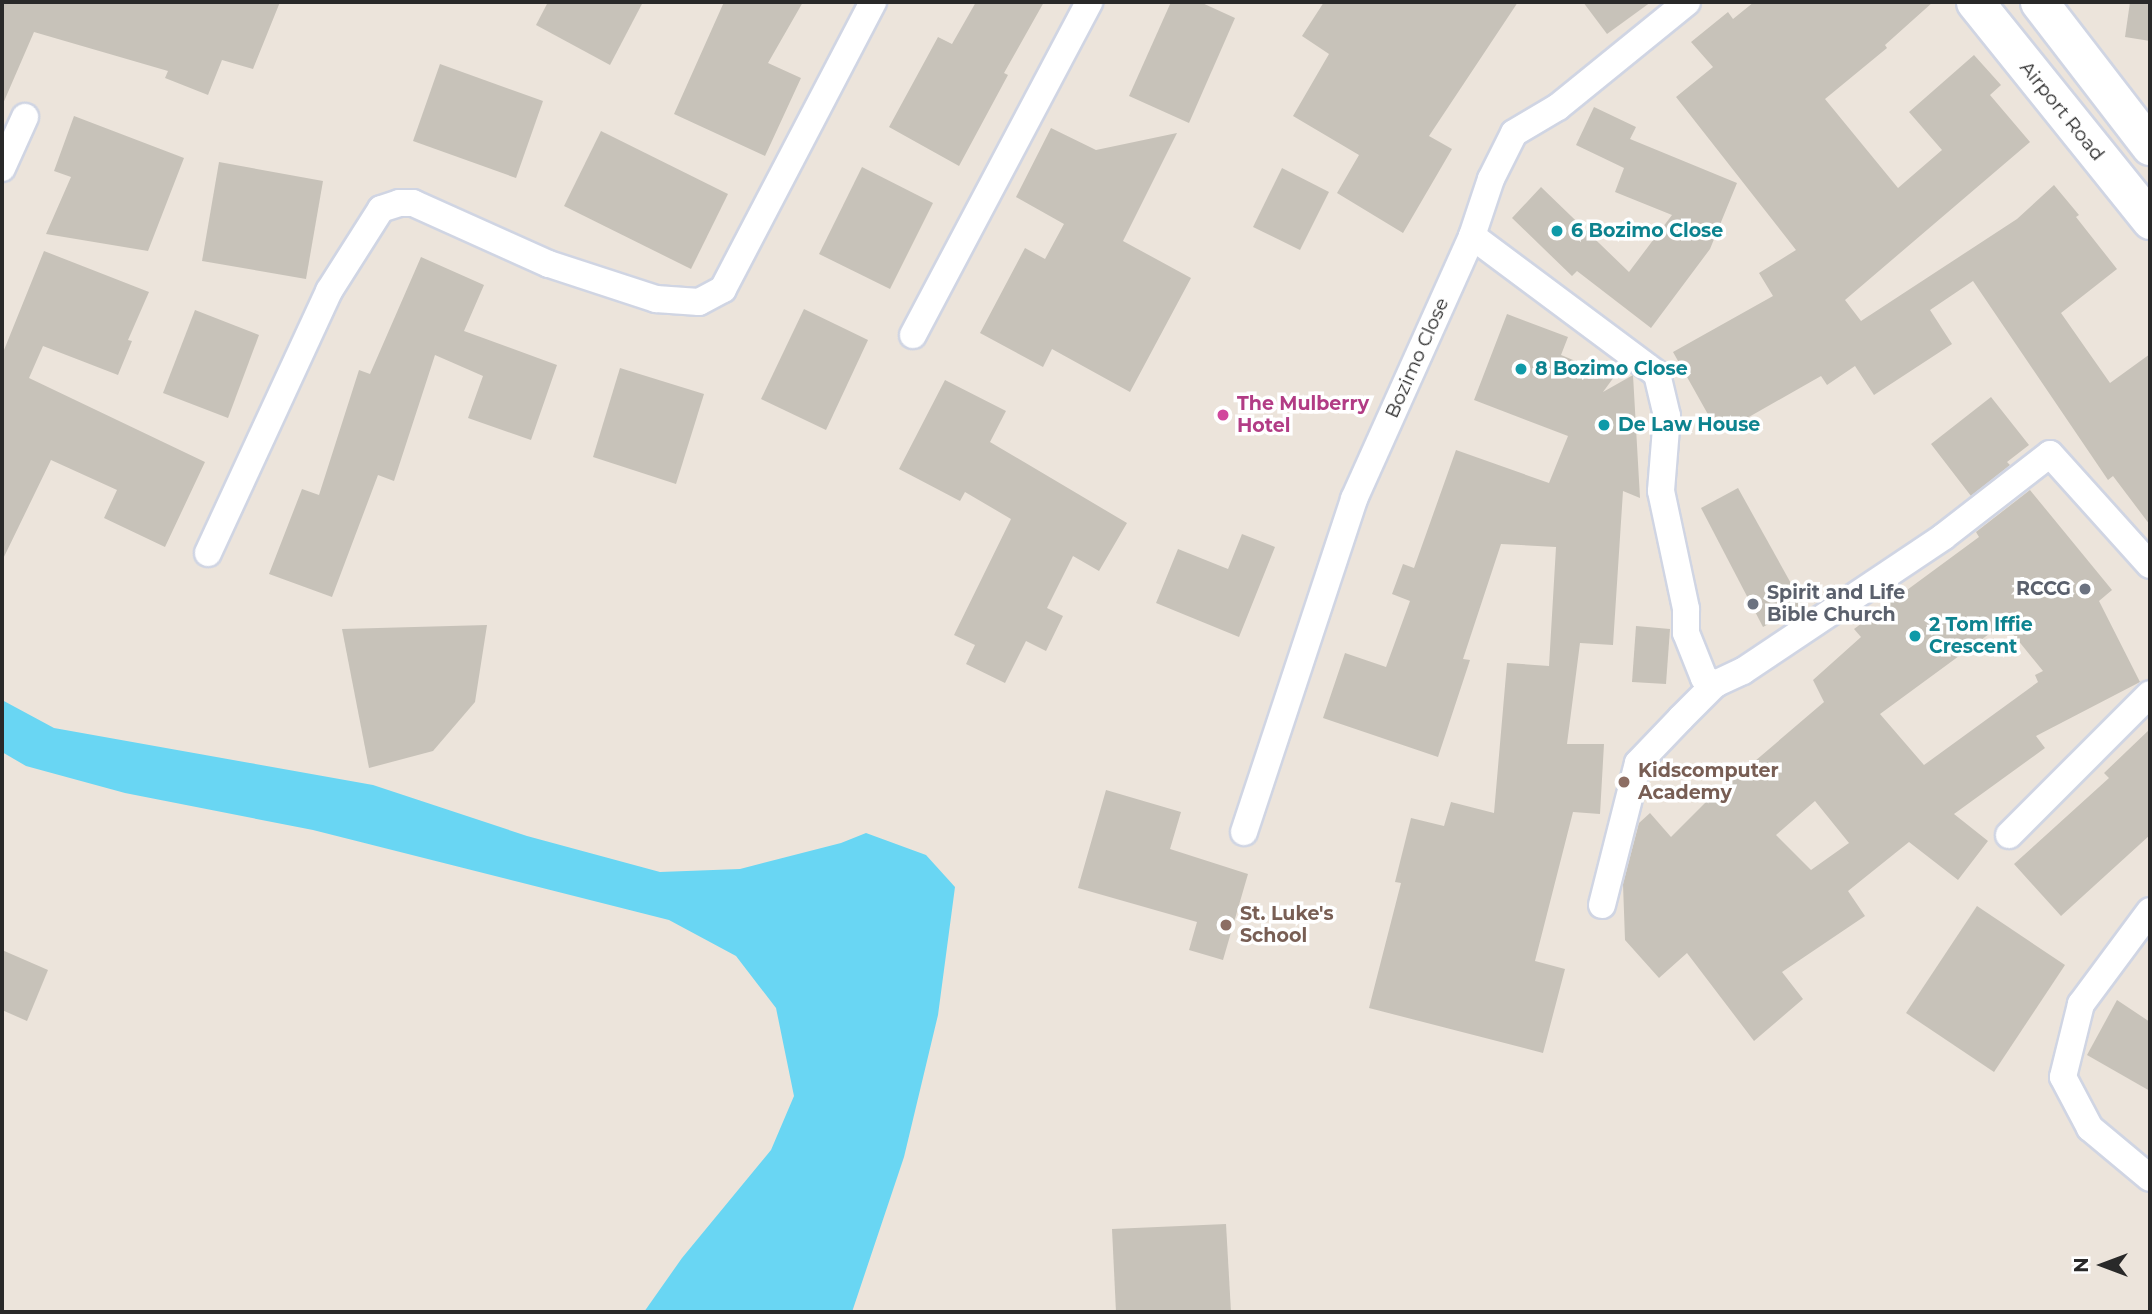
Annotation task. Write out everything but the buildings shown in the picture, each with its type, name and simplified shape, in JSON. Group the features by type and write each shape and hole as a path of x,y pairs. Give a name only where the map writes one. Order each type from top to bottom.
{"main road":[{"name":"Airport Road","path":"1975,2 2150,220"},
{"path":"2039,2 2150,146"},
{"path":"2027,68 2065,35"}],"street":[{"path":"208,553 329,291 381,209 399,203 413,203 549,264 656,299 699,302 723,289 873,2"},
{"path":"913,335 1089,2"},
{"name":"Bozimo Close","path":"1244,832 1354,499 1472,236 1491,179 1514,133 1558,107 1687,2"},
{"path":"2,168 25,117"},
{"path":"1472,236 1657,374 1667,416 1661,491 1686,610 1686,633 1704,678 1715,684"},
{"path":"1602,905 1638,763 1715,684 1743,671 1943,537 2050,454 2150,565"},
{"path":"2009,835 2150,694"},
{"path":"2150,911 2081,1004 2063,1077 2090,1128 2150,1178"}],"water":[{"path":"2,700 54,728 373,785 527,836 660,872 740,869 841,843 866,833 926,855 955,887 938,1015 904,1157 852,1312 644,1312 682,1258 771,1150 794,1096 776,1008 736,956 669,920 313,830 125,793 26,766 2,752"}],"place":[{"name":"6 Bozimo Close","path":"1557,231"},
{"name":"8 Bozimo Close","path":"1521,369"},
{"name":"The Mulberry Hotel","path":"1223,415"},
{"name":"De Law House","path":"1604,425"},
{"name":"RCCG","path":"2085,589"},
{"name":"Spirit and Life Bible Church","path":"1753,604"},
{"name":"2 Tom Iffie Crescent","path":"1915,636"},
{"name":"Kidscomputer Academy","path":"1624,782"},
{"name":"St. Luke's School","path":"1226,925"}]}
